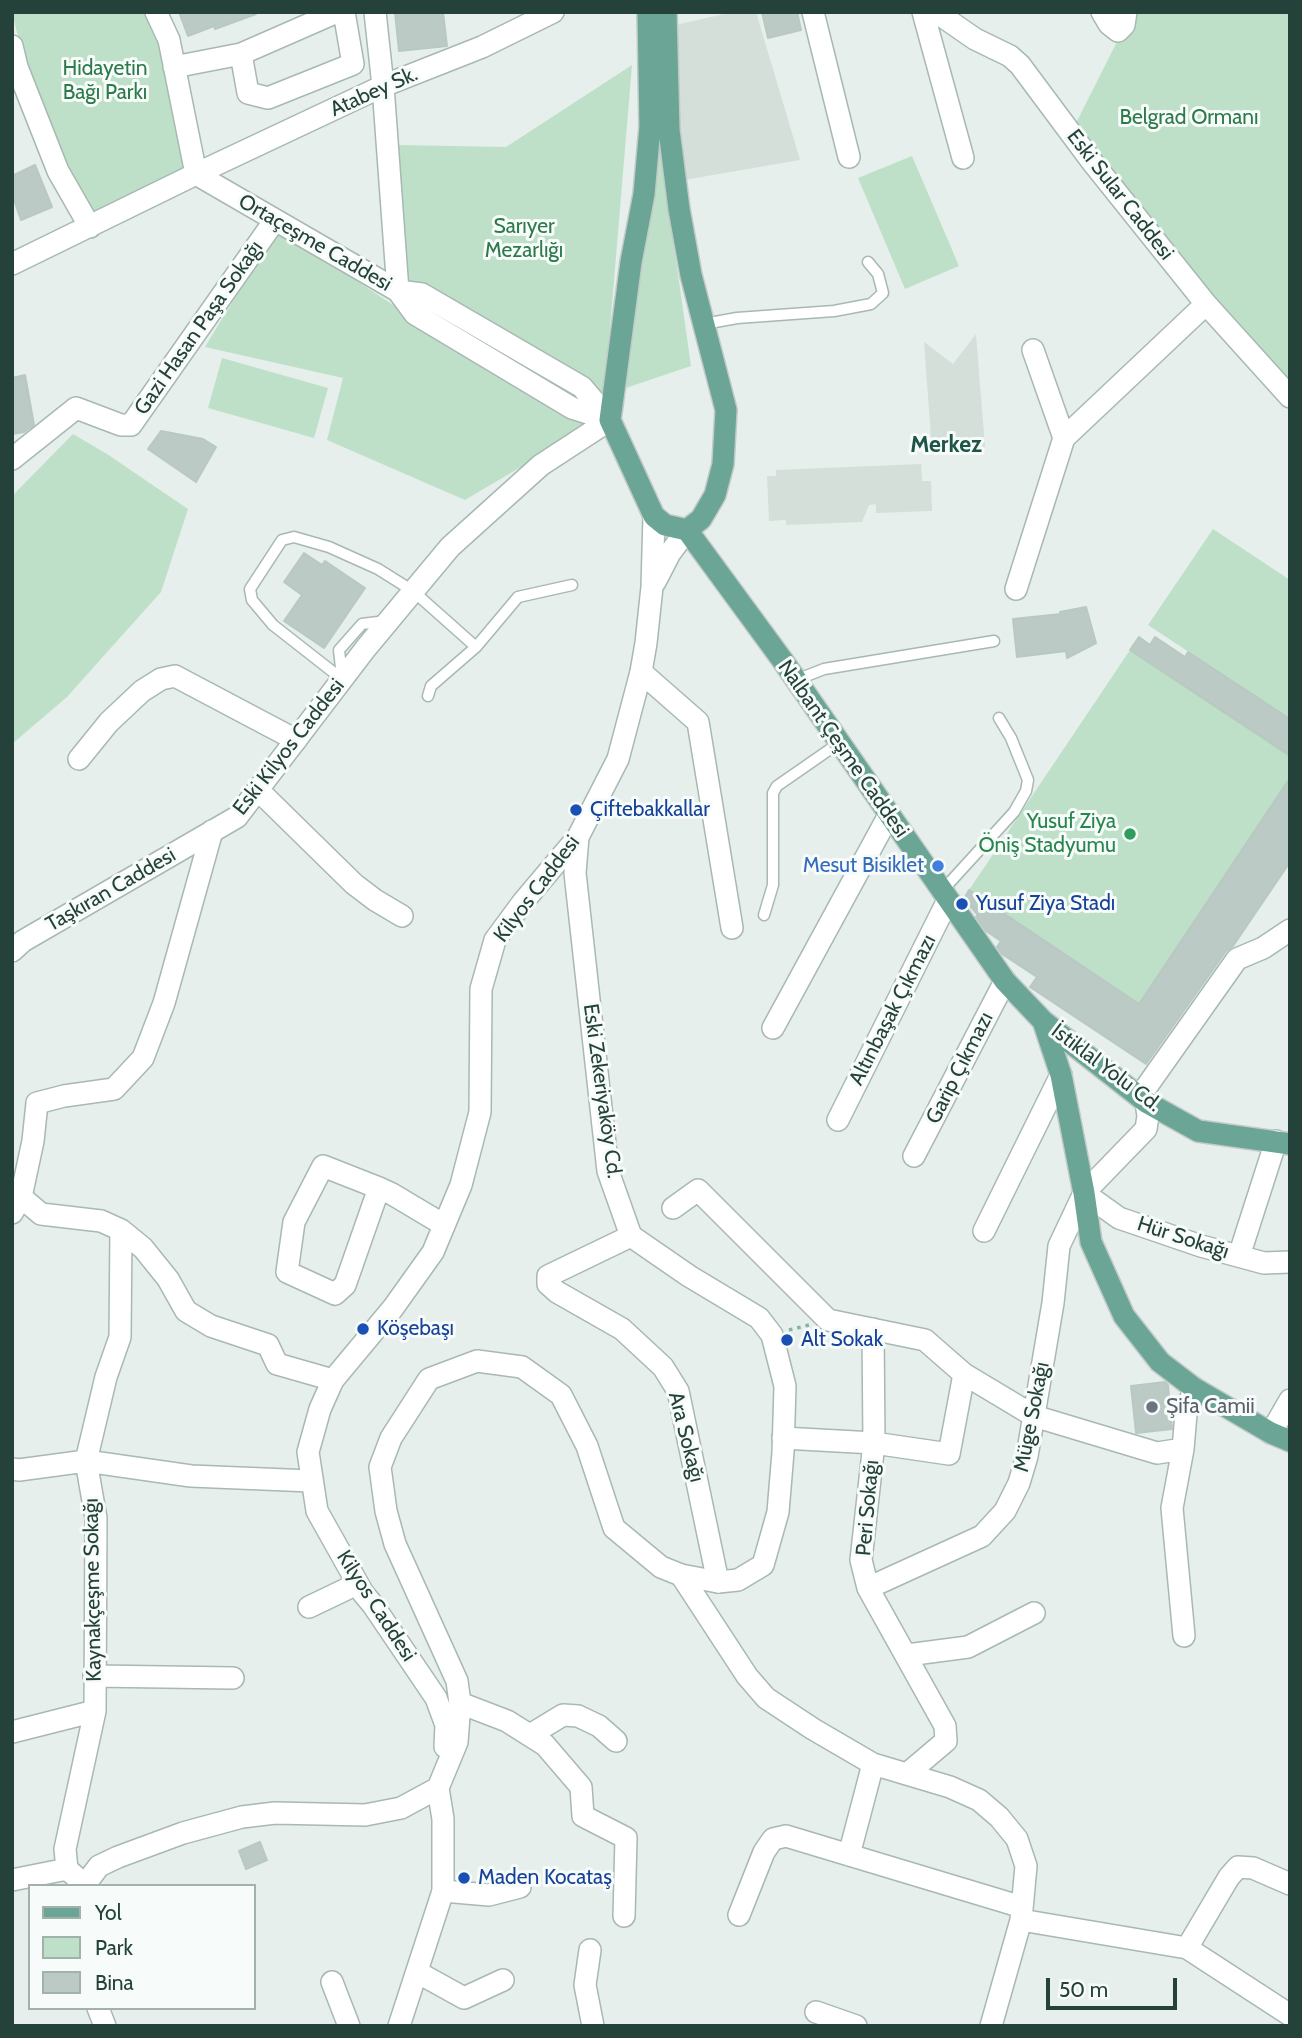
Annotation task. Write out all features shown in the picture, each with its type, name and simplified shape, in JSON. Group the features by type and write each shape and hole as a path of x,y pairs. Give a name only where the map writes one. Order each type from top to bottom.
{"main road":[{"path":"648,12 650,128 644,194 631,262 610,420 654,516 665,525 687,530 701,519 715,495 723,464 726,410 691,275 679,209 669,130 666,12"},
{"path":"644,194 658,191 679,209"},
{"name":"Nalbant Çeşme Caddesi","path":"687,530 796,680 1005,981 1042,1021 1060,1075 1091,1242 1124,1317 1160,1362 1194,1388 1281,1437"},
{"name":"İstiklal Yolu Cd.","path":"1042,1021 1143,1099 1198,1131 1283,1142"},
{"path":"1060,1075 1071,1064 1090,1061 1104,1068"}],"street":[{"path":"156,12 169,40 195,174"},
{"path":"174,67 241,54 337,12"},
{"path":"241,54 248,93 268,98 353,64 344,12"},
{"path":"375,12 398,291"},
{"name":"Atabey Sk.","path":"12,264 383,86 482,47 553,12"},
{"path":"813,12 849,157"},
{"path":"923,12 963,158"},
{"name":"Eski Sular Caddesi","path":"936,12 975,39 1010,56 1020,65 1093,163 1206,304 1290,397"},
{"path":"1102,12 1109,24 1118,31 1124,25 1126,12"},
{"path":"12,46 17,67 58,171 90,227"},
{"name":"Ortaçeşme Caddesi","path":"195,174 398,291 415,314 572,408 610,420"},
{"name":"Gazi Hasan Paşa Sokağı","path":"12,459 76,408 121,425 131,425 275,220"},
{"path":"1016,589 1063,438 1206,304"},
{"path":"1033,350 1063,438"},
{"name":"Eski Kilyos Caddesi","path":"17,1205 33,1141 37,1103 114,1089 143,1058 164,1003 212,831 237,817 342,679 450,547 541,466 610,420"},
{"path":"652,587 654,516"},
{"path":"652,587 670,553 687,530"},
{"name":"Kilyos Caddesi","path":"438,1788 447,1766 446,1725 436,1698 357,1584 317,1511 308,1452 320,1409 333,1380 401,1297 433,1252 461,1185 480,1112 481,989 495,940 523,902 579,837 618,759 641,672 652,587"},
{"path":"641,672 698,722 732,928"},
{"path":"79,759 109,722 142,691 161,679 175,676 296,740"},
{"path":"258,790 355,884 402,916"},
{"path":"773,1028 889,815"},
{"name":"Taşkıran Caddesi","path":"12,951 23,941 212,831"},
{"name":"Eski Zekeriyaköy Cd.","path":"579,837 575,873 608,1171 631,1236"},
{"name":"Altınbaşak Çıkmazı","path":"838,1120 945,896"},
{"path":"1143,1099 1237,959 1263,948 1290,930"},
{"name":"Garip Çıkmazı","path":"914,1156 1005,981"},
{"path":"984,1231 1060,1075"},
{"name":"Müge Sokağı","path":"868,1588 982,1535 1005,1511 1019,1483 1027,1457 1053,1303 1059,1246 1084,1193 1146,1129 1148,1116 1143,1099"},
{"path":"1239,1256 1283,1142"},
{"path":"379,1188 345,1285 335,1294 287,1272 295,1223 323,1166 379,1188 444,1225"},
{"path":"673,1208 698,1190 828,1320 925,1340 964,1374 1034,1416 1157,1453 1183,1449"},
{"name":"Hür Sokağı","path":"1084,1193 1119,1218 1202,1246 1264,1263 1290,1262"},
{"path":"17,1205 41,1214 101,1221 121,1230 152,1258 168,1279 186,1311 211,1326 268,1345 277,1364 333,1380"},
{"name":"Kaynakçeşme Sokağı","path":"67,1869 65,1849 95,1711 96,1518 86,1461 106,1377 120,1337 121,1230"},
{"path":"447,1766 457,1742 460,1703 457,1681 395,1545 386,1511 380,1467 391,1438 429,1379 477,1361 522,1367 561,1395 587,1446 614,1528 661,1567 681,1575 718,1582 738,1580 763,1565 778,1512 783,1438 785,1385 772,1335 759,1318 689,1276 631,1236"},
{"name":"Ara Sokağı","path":"631,1236 548,1276 548,1284 557,1292 622,1329 663,1367 678,1391 718,1582"},
{"path":"1059,1246 1091,1242"},
{"name":"Peri Sokağı","path":"873,1329 874,1443 861,1560 868,1588 945,1726 946,1741 906,1774"},
{"path":"783,1438 874,1443 949,1454 964,1374"},
{"path":"1184,1636 1172,1508 1183,1449 1186,1414 1194,1388"},
{"path":"1281,1437 1290,1400"},
{"path":"12,1469 86,1461 191,1476 311,1481"},
{"path":"681,1575 747,1676 765,1698 873,1764 950,1787 979,1800 999,1817 1017,1839 1026,1866 1022,1913 991,2026"},
{"path":"309,1607 357,1584"},
{"path":"907,1655 968,1647 1034,1613"},
{"path":"94,1676 233,1678"},
{"path":"460,1703 507,1721 545,1745 581,1787 583,1816 626,1838 624,1916"},
{"path":"12,1732 95,1711"},
{"path":"530,1735 563,1715 578,1716 599,1726 616,1741"},
{"path":"849,1854 873,1764"},
{"path":"85,1884 99,1866 118,1857 183,1833 242,1816 275,1813 365,1815 401,1808 438,1788 443,1819 443,1891 399,2026"},
{"path":"739,1915 764,1852 773,1839 786,1836 849,1854 1022,1913 1187,1948 1290,2015"},
{"path":"1187,1948 1229,1877 1238,1867 1253,1868 1290,1884"},
{"path":"12,1880 67,1869 83,1884"},
{"path":"443,1891 489,1895 520,1887"},
{"path":"590,1950 585,1984 593,2026"},
{"path":"417,1972 464,1998 503,1980"},
{"path":"332,1982 343,2025"},
{"path":"98,2010 105,2026"},
{"path":"816,2012 856,2026"}],"lane":[{"path":"704,324 737,318 834,311 871,304 883,293 878,274 868,262"},
{"path":"342,679 273,625 252,600 250,589 282,540 294,537 329,547 378,569 413,591 476,647"},
{"path":"428,696 431,686 476,647 518,597 572,585"},
{"path":"796,680 824,669 994,641"},
{"path":"945,896 1014,812 1026,791 1028,780 1011,738 999,719"},
{"path":"764,915 773,885 774,793 777,786 839,743"}],"path":[{"path":"772,1335 828,1320"}],"shaded area":[{"path":"733,12 756,12 800,160 684,180 671,112 671,26"},
{"path":"976,334 985,447 932,451 924,342 953,364"},
{"path":"921,464 922,481 931,481 932,511 876,513 876,504 869,505 862,522 786,525 786,520 769,521 767,476 776,476 776,470"}],"green space":[{"name":"Hidayetin Bağı Parkı","path":"12,12 150,12 165,49 191,171 91,222 20,45"},
{"name":"Belgrad Ormanı","path":"1132,12 1290,12 1290,400 1071,133"},
{"name":"Sarıyer Mezarlığı","path":"632,65 604,400 590,384 405,278 398,145 506,147"},
{"path":"642,144 660,147 691,366 617,391"},
{"path":"912,156 959,266 905,289 858,178"},
{"path":"277,228 428,328 597,422 465,500 327,440 343,378 205,347"},
{"path":"222,358 328,388 314,438 208,408"},
{"path":"73,434 188,509 161,592 67,697 12,744 12,496"},
{"path":"1213,529 1290,580 1290,719 1148,625"},
{"name":"Yusuf Ziya Öniş Stadyumu","path":"1130,650 1290,756 1290,778 1139,1004 969,890"}],"building":[{"path":"179,12 256,12 256,14 188,36"},
{"path":"395,12 443,12 447,46 399,51"},
{"path":"762,12 797,12 801,30 768,38"},
{"path":"35,165 52,207 21,220 12,194 12,176"},
{"path":"25,375 34,425 24,432 12,434 12,378"},
{"path":"161,431 203,439 216,447 196,482 148,449"},
{"path":"304,553 322,565 325,561 365,588 324,648 284,621 302,595 284,582"},
{"path":"1086,607 1096,643 1067,658 1066,651 1017,657 1013,619 1061,614 1060,612"},
{"path":"1139,637 1150,645 1155,637 1185,657 1188,652 1290,719 1290,756 1130,650"},
{"path":"1290,778 1290,862 1233,946 1226,951 1146,1064 1030,987 1037,977 1002,954 997,947 1001,941 986,931 976,917 978,915 964,899 969,890 1139,1004"},
{"name":"Şifa Camii","path":"1165,1382 1168,1385 1172,1429 1136,1433 1131,1386"},
{"path":"260,1842 267,1860 246,1869 239,1851"}],"place":[{"name":"Çiftebakkallar","path":"576,810"},
{"name":"Yusuf Ziya Öniş Stadyumu","path":"1130,834"},
{"name":"Mesut Bisiklet","path":"938,866"},
{"name":"Yusuf Ziya Stadı","path":"962,904"},
{"name":"Köşebaşı","path":"363,1329"},
{"name":"Alt Sokak","path":"787,1340"},
{"name":"Şifa Camii","path":"1152,1407"},
{"name":"Maden Kocataş","path":"464,1878"}],"district":[{"name":"Merkez","path":"946,445"}]}
